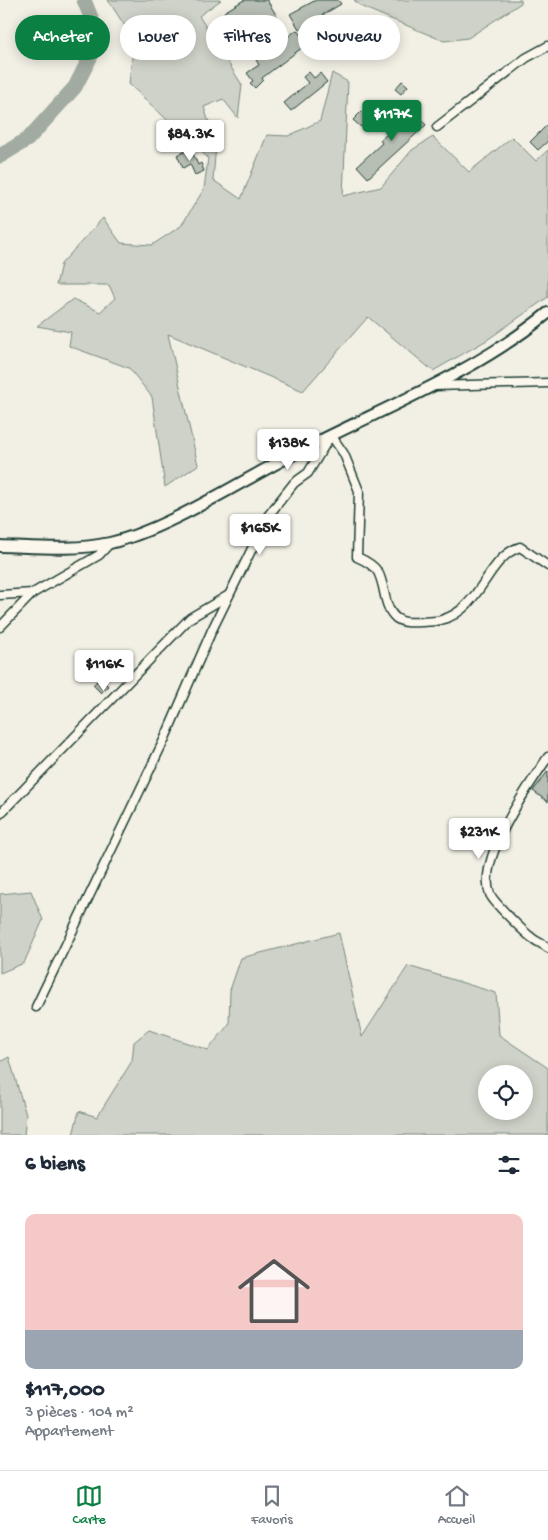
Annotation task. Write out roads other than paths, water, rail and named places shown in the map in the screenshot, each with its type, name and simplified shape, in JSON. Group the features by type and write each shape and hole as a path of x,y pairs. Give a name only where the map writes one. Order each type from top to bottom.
{"main road":[{"path":"0,546 73,548 110,542 168,520 332,435 447,380 488,356 548,313"}],"street":[{"path":"437,127 526,58 548,46"},
{"path":"432,386 548,383"},
{"path":"36,1007 165,738 229,595 268,516 294,483 308,473 332,435 344,454 359,491 357,556 378,572 390,610 401,621 409,623 441,620 460,610 478,594 494,569 509,551 520,547 548,566"},
{"path":"0,627 33,594 98,555 110,542"},
{"path":"0,595 33,594"},
{"path":"0,814 190,618 229,595"},
{"path":"546,944 532,938 495,902 490,894 487,883 492,857 510,815 548,757"}],"waterway":[{"path":"0,156 28,139 75,87 95,48 92,20 84,0"}]}
